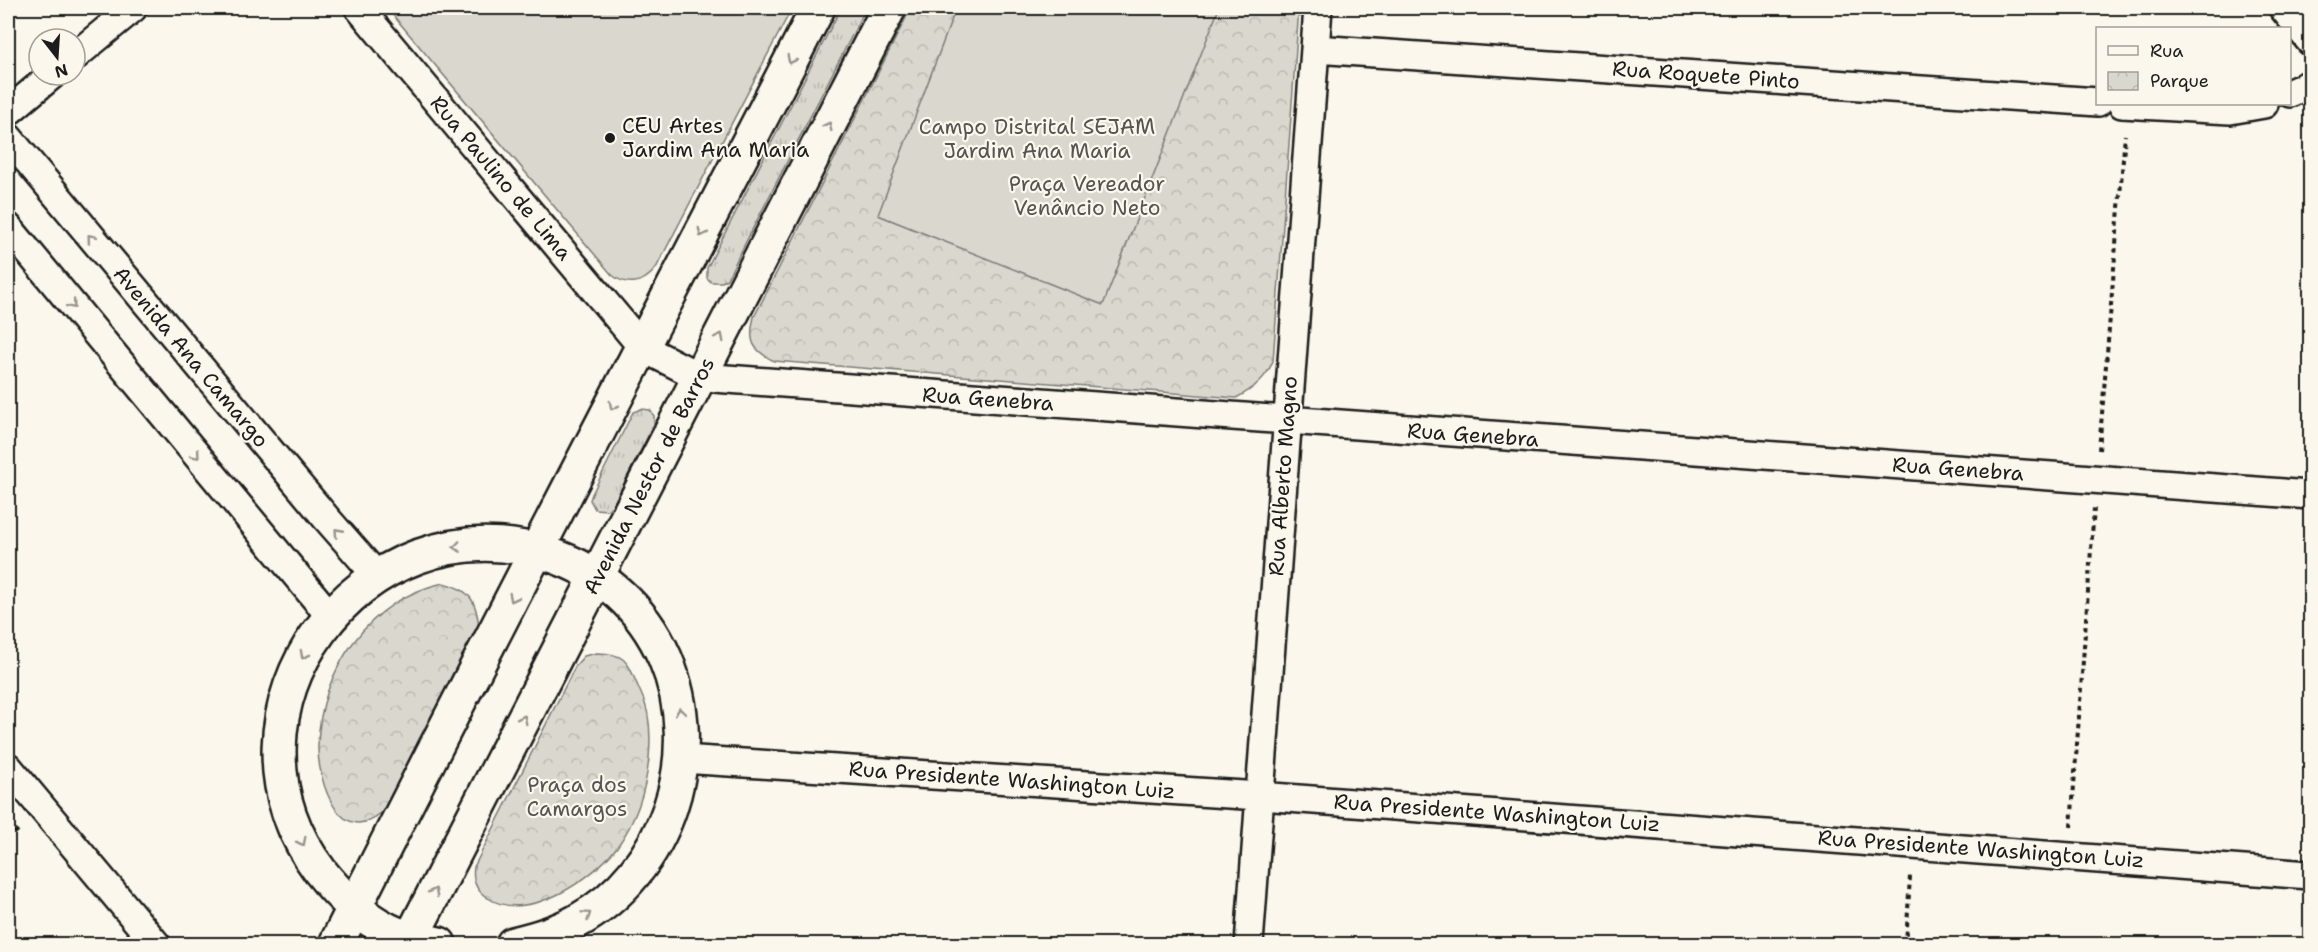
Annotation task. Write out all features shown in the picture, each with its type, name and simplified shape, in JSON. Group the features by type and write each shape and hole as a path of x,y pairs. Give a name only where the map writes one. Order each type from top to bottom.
{"street":[{"path":"87,46 133,8"},
{"name":"Rua Paulino de Lima","path":"359,8 643,348"},
{"path":"336,945 536,551 818,8"},
{"name":"Avenida Nestor de Barros","path":"419,942 598,576 889,8"},
{"name":"Rua Alberto Magno","path":"1249,945 1318,8"},
{"path":"2283,8 2310,40"},
{"name":"Rua Roquete Pinto","path":"1314,49 2096,102"},
{"path":"2291,92 2310,84"},
{"path":"8,112 38,87"},
{"path":"2140,105 2230,110 2260,105"},
{"name":"Avenida Ana Camargo","path":"8,137 377,576"},
{"path":"8,227 330,616"},
{"name":"Rua Genebra","path":"643,348 699,377 2310,495"},
{"path":"419,942 390,931 354,908 334,890 303,845 284,794 280,768 283,713 290,687 313,638 330,616 352,594 377,576 406,560 438,550 471,545 503,545 557,557 598,576 619,592 636,612 652,633 664,657 680,706 682,759 676,792 665,824 649,854 629,881 604,904 575,922 544,936 513,945"},
{"name":"Rua Presidente Washington Luiz","path":"682,759 1260,796 2310,875"},
{"path":"8,767 156,945"}],"path":[{"path":"1906,945 1913,844"}],"green space":[{"name":"CEU Artes Jardim Ana Maria","path":"387,8 792,8 656,268 646,278 629,282 612,275"},
{"path":"841,8 866,8 727,279 722,282 711,282 707,278 707,268"},
{"name":"Praça Vereador Venâncio Neto","path":"911,8 1299,8 1273,361 1267,373 1258,383 1236,398 774,361 756,349 752,339 754,317"},
{"name":"Campo Distrital SEJAM Jardim Ana Maria","path":"956,8 1219,8 1103,305 878,215"},
{"path":"641,409 650,410 654,416 654,424 613,505 607,510 595,509 590,500 592,494 633,412"},
{"path":"443,583 466,593 474,603 479,627 386,808 370,820 356,823 344,818 335,808 322,777 318,745 321,717 328,690 339,665 371,622 393,605 416,592"},
{"name":"Praça dos Camargos","path":"597,653 616,655 626,662 646,707 650,750 648,770 639,804 630,826 617,847 592,872 576,884 540,902 521,906 504,905 480,892 474,881 474,867 576,665 584,656"}],"place":[{"name":"CEU Artes Jardim Ana Maria","path":"610,138"}]}
